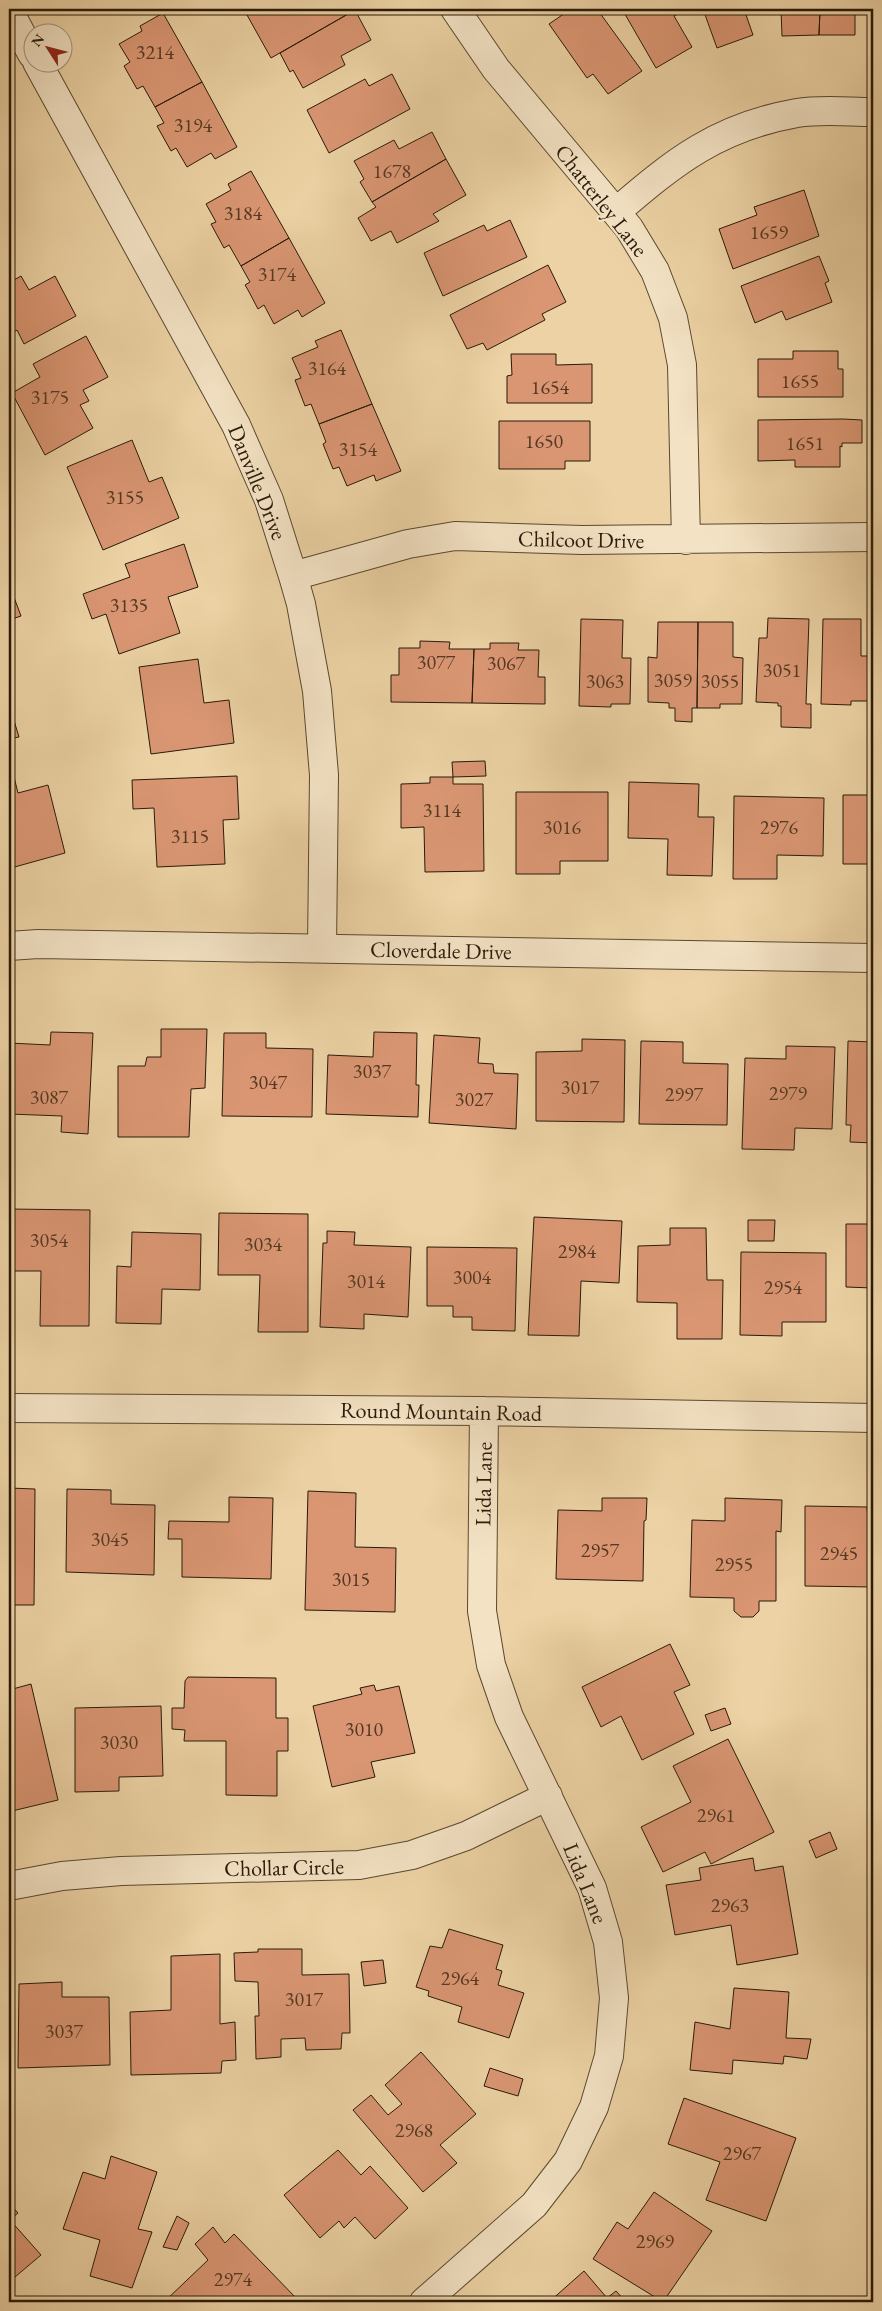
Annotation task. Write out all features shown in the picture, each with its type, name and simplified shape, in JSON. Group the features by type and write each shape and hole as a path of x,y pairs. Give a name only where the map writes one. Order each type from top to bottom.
{"street":[{"name":"Chatterley Lane","path":"456,9 496,69 629,228 655,271 673,318 682,365 686,540"},
{"path":"9,11 22,35"},
{"name":"Danville Drive","path":"42,72 236,425 268,500 293,576 301,604 317,691 324,775 322,948"},
{"path":"616,212 662,173 703,145 749,124 799,113 873,112"},
{"name":"Chilcoot Drive","path":"293,576 408,544 455,536 582,540 873,537"},
{"name":"Cloverdale Drive","path":"9,946 38,944 873,958"},
{"name":"Round Mountain Road","path":"9,1408 484,1411 873,1418"},
{"name":"Lida Lane","path":"424,2302 534,2204 568,2161 594,2107 609,2056 614,1998 608,1942 592,1888 510,1717 489,1656 482,1610 484,1411"},
{"name":"Chollar Circle","path":"9,1886 62,1876 121,1871 358,1865 412,1855 466,1836 548,1796"}],"building":[{"path":"257,9 355,10 271,58 247,15"},
{"path":"571,9 597,9 642,71 608,94 593,74 587,78 549,24"},
{"path":"622,9 678,9 680,13 674,16 692,47 656,68"},
{"path":"703,9 744,9 753,35 717,48"},
{"path":"781,9 820,9 819,35 782,36"},
{"path":"820,9 855,9 855,35 819,35"},
{"path":"355,10 371,40 341,56 345,65 303,88 293,70 290,72 280,53"},
{"path":"163,13 202,82 155,107 143,86 137,89 124,66 130,62 119,44 142,31 140,26"},
{"path":"392,74 410,109 329,153 307,110 365,79 369,86"},
{"path":"202,82 237,147 215,159 211,153 187,167 176,148 171,151 157,126 164,123 155,107"},
{"path":"432,132 446,159 372,202 360,182 364,179 354,161 394,140 399,149"},
{"path":"446,159 466,195 433,214 439,221 397,243 391,231 371,241 358,218 376,207 372,202"},
{"path":"251,171 289,238 241,266 229,245 224,248 211,224 216,222 206,204 231,190 228,184"},
{"path":"804,190 819,236 733,269 719,229 757,215 754,207"},
{"path":"510,220 527,257 443,296 424,253 484,225 487,231"},
{"path":"289,238 325,303 302,317 298,310 274,324 264,305 258,309 245,285 250,282 241,266"},
{"path":"819,256 829,281 825,283 832,302 786,320 782,311 755,323 741,286"},
{"path":"548,265 566,302 542,314 545,320 487,350 483,343 467,349 450,315"},
{"path":"9,271 14,280 21,276 29,290 55,276 76,316 24,344 17,330 9,335"},
{"path":"341,330 372,404 319,424 311,404 305,406 295,380 301,378 292,358 318,347 315,341"},
{"path":"86,336 108,377 83,390 89,401 80,405 93,428 45,455 12,393 40,377 33,364"},
{"path":"793,351 838,351 838,369 843,369 843,397 758,397 758,359 793,359"},
{"path":"511,354 556,354 556,365 592,364 592,403 507,403 507,376 512,375"},
{"path":"372,404 401,471 376,481 374,475 347,486 339,467 333,469 323,444 326,442 319,424"},
{"path":"758,420 862,420 862,443 842,443 842,447 840,446 840,467 795,467 795,460 758,461"},
{"path":"499,421 590,421 590,461 565,461 565,469 499,469"},
{"path":"132,440 149,482 162,477 179,518 103,550 67,467"},
{"path":"184,544 198,587 168,597 180,633 119,654 106,614 92,619 83,594 130,577 125,564"},
{"path":"9,584 21,616 9,620"},
{"path":"768,618 809,619 806,704 811,704 811,728 781,727 781,706 778,706 778,703 756,702 759,638 767,638"},
{"path":"581,619 623,620 622,658 631,658 630,704 611,704 611,707 579,706"},
{"path":"823,619 861,619 861,656 871,656 870,701 851,701 851,705 821,704"},
{"path":"658,622 698,622 697,708 692,708 692,722 675,721 675,708 669,708 669,703 648,702 648,657 657,658"},
{"path":"698,622 733,622 733,657 743,658 742,704 720,704 720,708 697,708"},
{"path":"420,641 450,642 449,649 474,649 472,703 391,702 391,675 399,675 399,648 420,648"},
{"path":"490,643 519,643 518,650 539,650 538,677 545,677 545,704 472,703 474,649 490,649"},
{"path":"198,659 204,703 229,700 234,743 151,754 139,667"},
{"path":"9,704 19,737 9,739"},
{"path":"485,761 486,776 453,777 452,762"},
{"path":"237,776 239,819 223,820 225,864 157,867 154,808 133,809 132,780"},
{"path":"14,777 18,793 48,785 65,853 11,868 9,859 9,779"},
{"path":"430,777 453,777 453,784 483,784 484,871 425,872 424,827 401,828 401,784 430,783"},
{"path":"629,782 699,784 698,817 714,817 712,876 667,875 668,839 628,838"},
{"path":"516,792 608,792 608,861 560,861 560,874 516,874"},
{"path":"843,795 873,795 873,864 843,864"},
{"path":"734,796 824,798 823,856 777,855 777,879 733,879"},
{"path":"161,1029 207,1029 205,1088 191,1089 189,1137 118,1137 118,1066 145,1066 147,1057 161,1057"},
{"path":"51,1032 93,1033 88,1134 61,1132 62,1116 9,1114 9,1043 50,1045"},
{"path":"374,1032 417,1033 416,1085 419,1085 418,1117 326,1114 328,1055 373,1057"},
{"path":"224,1033 266,1033 266,1048 313,1049 312,1117 222,1116"},
{"path":"434,1035 480,1038 478,1063 493,1064 494,1073 518,1074 516,1129 429,1123"},
{"path":"582,1039 625,1040 624,1122 536,1121 536,1052 582,1051"},
{"path":"641,1041 683,1042 683,1063 728,1064 727,1125 639,1124"},
{"path":"848,1041 873,1042 873,1143 850,1142 851,1125 846,1125"},
{"path":"786,1046 835,1047 832,1129 795,1128 794,1150 742,1149 745,1058 786,1059"},
{"path":"9,1209 90,1210 89,1326 40,1326 41,1271 9,1271"},
{"path":"219,1213 308,1214 308,1332 258,1332 260,1275 218,1275"},
{"path":"534,1217 622,1221 619,1283 581,1281 579,1336 528,1335"},
{"path":"748,1220 775,1220 774,1241 748,1241"},
{"path":"846,1224 873,1224 873,1288 846,1287"},
{"path":"670,1228 706,1228 707,1280 723,1280 722,1339 677,1339 677,1303 637,1302 638,1246 670,1245"},
{"path":"327,1231 355,1232 354,1245 411,1247 408,1317 364,1314 364,1329 320,1327 323,1243 327,1243"},
{"path":"132,1232 201,1234 200,1290 162,1289 161,1324 116,1323 117,1266 131,1267"},
{"path":"427,1247 517,1248 515,1331 472,1330 472,1317 453,1317 453,1306 427,1306"},
{"path":"741,1252 826,1253 826,1322 782,1322 782,1336 740,1335"},
{"path":"9,1488 35,1489 34,1605 9,1605"},
{"path":"67,1489 111,1490 111,1504 155,1505 154,1575 66,1572"},
{"path":"308,1491 356,1493 355,1547 396,1548 395,1612 305,1610"},
{"path":"229,1497 273,1498 271,1579 182,1577 182,1539 168,1539 169,1521 229,1522"},
{"path":"602,1498 647,1498 646,1520 644,1521 643,1581 556,1579 558,1510 602,1511"},
{"path":"725,1498 782,1500 781,1532 776,1531 776,1601 759,1601 759,1611 753,1617 741,1617 734,1611 734,1598 690,1597 692,1520 725,1521"},
{"path":"805,1506 867,1507 868,1520 873,1520 873,1587 805,1586"},
{"path":"670,1644 690,1685 674,1692 694,1734 642,1760 621,1716 601,1727 582,1687"},
{"path":"188,1677 276,1678 276,1718 288,1718 288,1751 277,1751 277,1796 226,1795 226,1741 184,1741 185,1730 172,1729 172,1708 184,1708 185,1681"},
{"path":"31,1684 58,1800 12,1811 9,1797 9,1690"},
{"path":"374,1685 376,1691 399,1686 415,1753 371,1762 375,1777 332,1787 313,1706 362,1694 360,1688"},
{"path":"161,1706 163,1776 119,1777 119,1791 75,1792 75,1708"},
{"path":"725,1708 731,1724 711,1731 705,1715"},
{"path":"728,1739 774,1832 711,1864 705,1852 663,1872 641,1827 691,1802 673,1766"},
{"path":"830,1832 837,1849 816,1858 809,1841"},
{"path":"753,1858 755,1871 783,1866 798,1954 737,1965 731,1925 675,1935 666,1885 701,1880 699,1868"},
{"path":"449,1929 503,1945 496,1969 502,1971 498,1985 524,1993 509,2038 458,2022 462,2007 428,1996 429,1991 416,1987 430,1946 442,1948"},
{"path":"258,1949 302,1949 302,1975 349,1974 350,2033 342,2033 341,2049 306,2050 305,2038 281,2039 281,2057 256,2059 255,2016 259,2016 258,1982 235,1981 234,1953 258,1952"},
{"path":"220,1954 220,2024 235,2022 236,2060 222,2061 221,2073 131,2075 130,2012 171,2010 171,1956"},
{"path":"383,1960 386,1983 364,1986 361,1962"},
{"path":"62,1982 62,1997 109,1997 110,2065 18,2068 19,1984"},
{"path":"734,1988 789,1992 786,2038 811,2039 807,2059 784,2056 783,2064 733,2060 732,2074 690,2070 695,2022 730,2029"},
{"path":"421,2052 476,2114 440,2145 457,2163 423,2192 353,2110 371,2095 388,2115 402,2104 385,2085"},
{"path":"490,2068 523,2079 518,2096 484,2086"},
{"path":"684,2098 796,2138 766,2221 706,2200 720,2162 668,2144"},
{"path":"338,2150 361,2175 370,2166 408,2208 375,2239 355,2217 344,2228 339,2221 320,2238 284,2195"},
{"path":"111,2156 157,2172 138,2229 152,2232 132,2288 90,2276 100,2240 63,2229 83,2172 105,2179"},
{"path":"654,2192 712,2231 663,2302 593,2259 617,2222 628,2229"},
{"path":"9,2203 18,2213 10,2220 41,2255 9,2282"},
{"path":"177,2216 189,2223 177,2250 163,2247"},
{"path":"213,2227 225,2243 234,2234 297,2299 294,2302 164,2302 208,2260 195,2244"},
{"path":"584,2271 607,2298 616,2291 626,2302 549,2302"}]}
